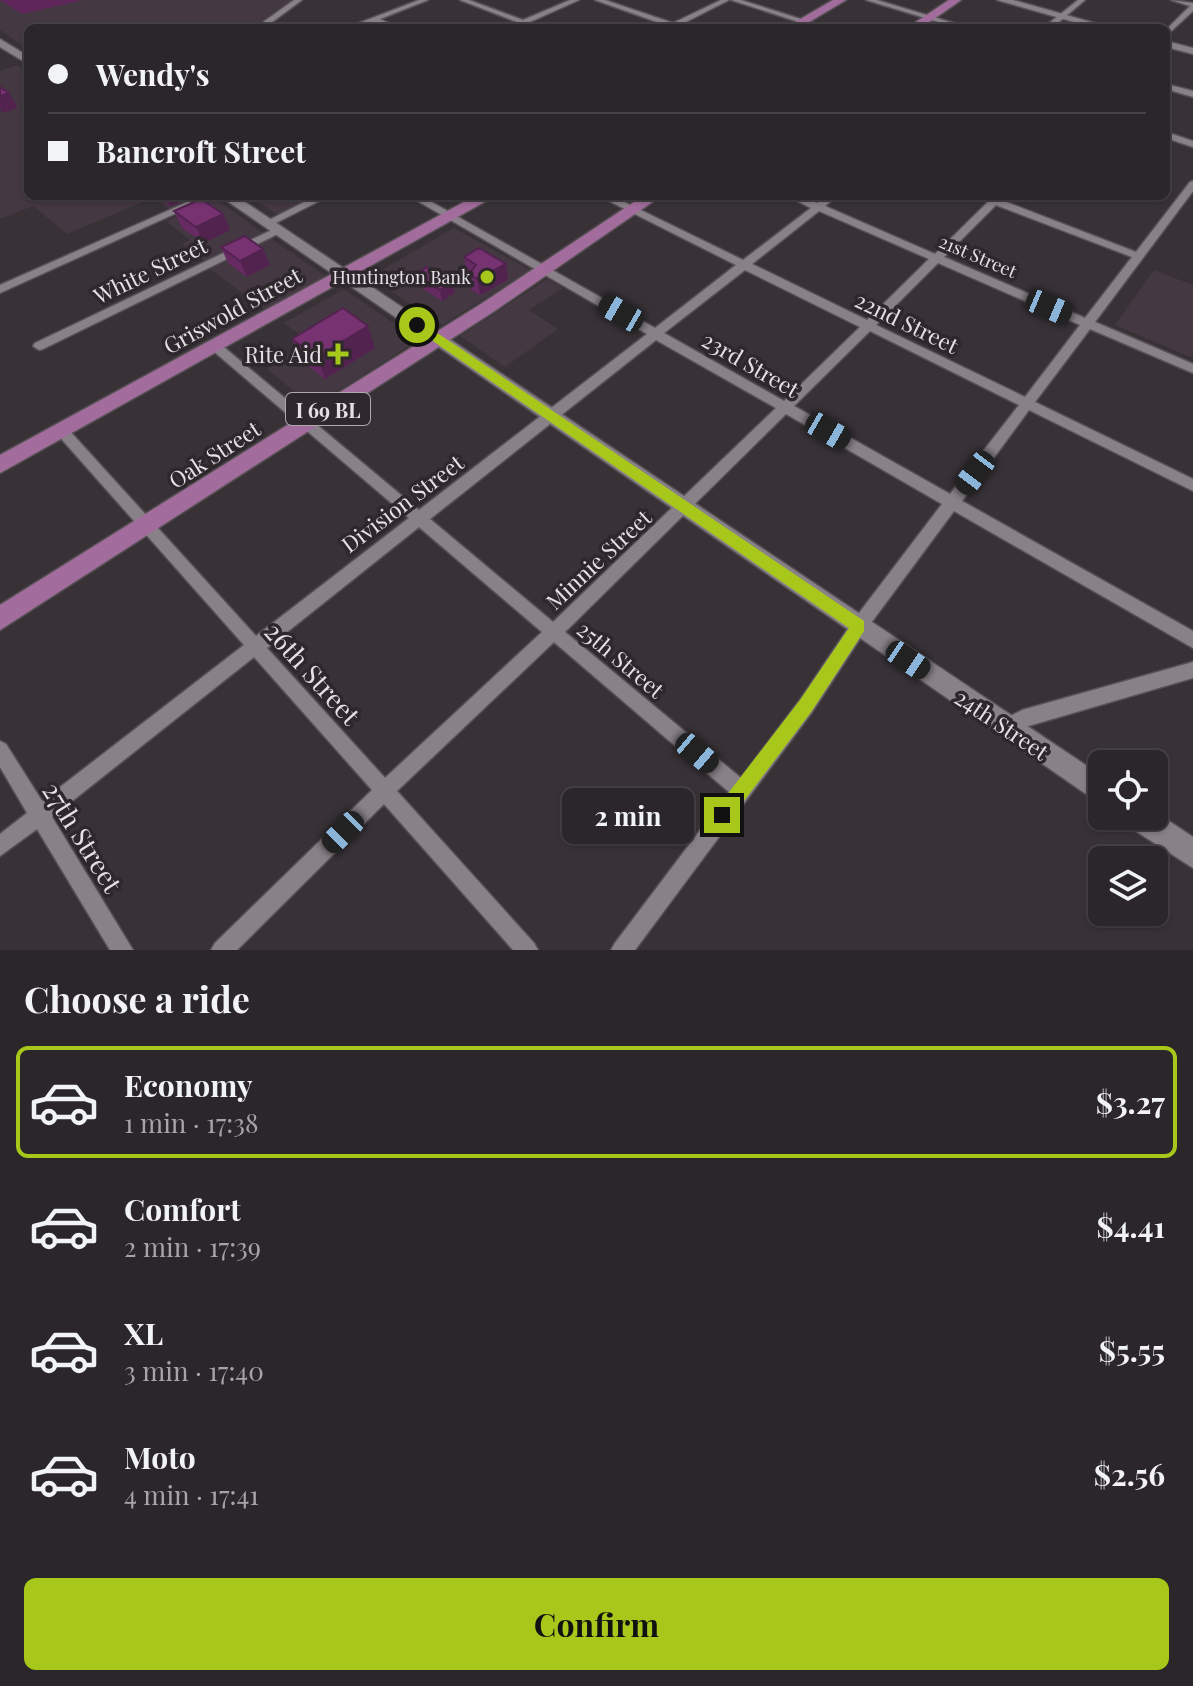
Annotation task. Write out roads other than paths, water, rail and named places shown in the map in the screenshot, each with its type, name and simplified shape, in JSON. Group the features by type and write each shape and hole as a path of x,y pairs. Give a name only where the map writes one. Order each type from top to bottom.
{"main road":[{"path":"798,24 841,0"},
{"path":"920,24 956,0"},
{"name":"Griswold Street","path":"0,465 480,200"},
{"name":"Oak Street","path":"0,619 438,339 647,200"}],"street":[{"path":"265,24 299,0"},
{"path":"361,24 425,0"},
{"path":"463,0 528,24"},
{"path":"519,24 576,0"},
{"path":"598,0 666,24"},
{"path":"681,24 726,0"},
{"path":"734,0 812,24"},
{"path":"869,0 952,24"},
{"path":"1002,0 1092,24"},
{"path":"1052,24 1082,0"},
{"path":"1170,30 1193,6 1174,0"},
{"path":"374,19 386,24"},
{"path":"0,42 24,58"},
{"path":"1170,45 1193,51"},
{"path":"1170,87 1193,94"},
{"path":"1170,136 1193,144"},
{"path":"622,950 806,706 859,626 1138,256 1175,198 1193,184"},
{"path":"0,289 200,200"},
{"name":"24th Street","path":"233,200 1088,782"},
{"name":"White Street","path":"39,346 273,227 317,200"},
{"name":"23rd Street","path":"421,200 1193,640"},
{"name":"22nd Street","path":"612,200 1193,485"},
{"name":"21st Street","path":"801,200 1193,369"},
{"name":"Division Street","path":"0,846 827,200"},
{"name":"Minnie Street","path":"222,950 384,791 684,507 938,258 990,200"},
{"path":"997,200 1138,256"},
{"name":"25th Street","path":"215,346 741,790"},
{"name":"26th Street","path":"62,431 527,950"},
{"path":"1007,727 1022,719 1193,670"},
{"name":"27th Street","path":"0,750 122,950"},
{"path":"1158,830 1193,854"}],"place":[{"name":"Huntington Bank","path":"487,277"},
{"name":"Rite Aid","path":"338,354"}]}
